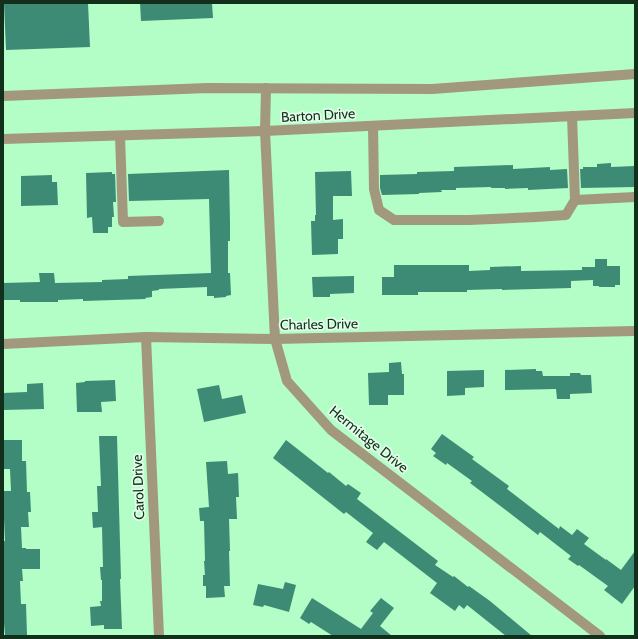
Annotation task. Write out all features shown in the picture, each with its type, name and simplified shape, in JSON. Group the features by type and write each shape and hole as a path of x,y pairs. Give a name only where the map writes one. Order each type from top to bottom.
{"street":[{"path":"3,96 208,88 432,89 635,74"},
{"name":"Hermitage Drive","path":"266,88 265,131 275,339 287,381 330,430 600,636"},
{"name":"Barton Drive","path":"3,139 265,131 635,113"},
{"path":"373,126 374,189 377,203 379,210 394,220 536,218 566,215 575,200 572,116"},
{"path":"120,136 123,222 160,221"},
{"path":"575,200 635,197"},
{"name":"Charles Drive","path":"3,344 146,338 275,339 635,331"},
{"name":"Carol Drive","path":"146,338 159,636"}],"building":[{"path":"4,3 88,3 90,47 6,50"},
{"path":"140,3 212,3 213,18 141,21"},
{"path":"611,163 611,167 635,166 635,187 581,188 580,169 583,169 583,167 597,167 597,164"},
{"path":"513,165 513,169 550,167 550,170 567,169 568,188 528,190 528,188 456,188 456,190 441,190 442,192 382,195 380,188 380,175 454,171 454,167"},
{"path":"229,170 230,241 228,241 228,273 230,273 231,295 214,298 214,296 207,296 207,287 159,289 152,291 152,297 145,298 146,299 83,301 83,299 58,300 58,302 20,302 20,300 3,300 3,283 40,282 39,273 54,273 55,283 102,282 102,280 128,279 128,276 211,273 209,199 129,201 128,174"},
{"path":"351,171 352,196 333,196 333,220 343,219 343,239 338,239 338,254 312,255 311,221 315,221 316,215 315,172"},
{"path":"112,172 112,174 115,174 116,202 113,202 114,217 112,217 112,227 108,227 108,233 93,233 92,217 87,218 86,173"},
{"path":"52,175 52,182 57,182 58,205 21,206 21,176"},
{"path":"595,259 607,259 607,266 620,266 620,285 615,285 615,287 593,286 593,280 571,281 571,288 467,290 467,292 418,292 418,295 382,295 382,277 394,277 394,265 469,265 469,271 490,270 490,267 521,266 521,271 582,270 582,267 595,267"},
{"path":"354,276 354,293 330,294 330,297 313,297 312,277"},
{"path":"401,362 402,374 404,374 404,395 388,395 388,405 369,405 368,373 389,372 389,363"},
{"path":"536,369 536,371 542,371 543,376 570,376 570,373 591,375 592,393 570,394 570,399 557,399 556,389 505,390 505,370"},
{"path":"484,370 484,387 465,388 465,395 447,396 447,371"},
{"path":"115,380 116,401 101,402 102,412 77,412 76,383 85,381"},
{"path":"43,383 44,409 3,410 3,393 27,392 27,384"},
{"path":"219,385 222,399 242,395 246,413 204,422 197,389"},
{"path":"442,434 474,457 472,459 509,486 507,489 559,529 560,526 572,535 577,529 589,538 584,544 621,570 635,551 635,586 622,604 604,590 608,586 568,559 571,556 540,532 538,535 470,483 472,481 447,463 446,465 433,456 436,453 431,449"},
{"path":"99,436 117,436 122,629 104,629 104,625 91,626 90,607 101,606 100,601 102,601 102,580 100,567 103,567 102,527 93,528 92,512 98,512 97,486 101,486"},
{"path":"3,440 22,440 22,461 26,461 27,492 30,492 31,512 28,512 29,527 21,527 22,548 40,549 40,569 22,569 23,581 20,581 21,604 26,604 27,635 5,635 3,623 3,541 5,541 3,491 11,491 10,469 3,469"},
{"path":"286,440 346,486 348,484 361,493 357,499 438,561 435,565 453,577 454,576 490,601 532,636 506,636 467,605 464,609 459,605 455,611 430,593 437,583 384,542 377,550 366,542 373,533 346,512 344,514 273,458"},
{"path":"227,461 228,474 238,473 239,497 236,497 237,519 229,519 230,586 224,586 225,597 206,598 206,586 203,586 203,575 205,575 204,521 200,521 199,508 209,507 206,462"},
{"path":"285,582 296,585 289,612 264,605 263,607 253,605 258,584 283,589"},
{"path":"312,598 361,629 373,613 370,611 381,598 394,608 380,626 392,636 333,636 311,622 309,624 300,618"}]}
